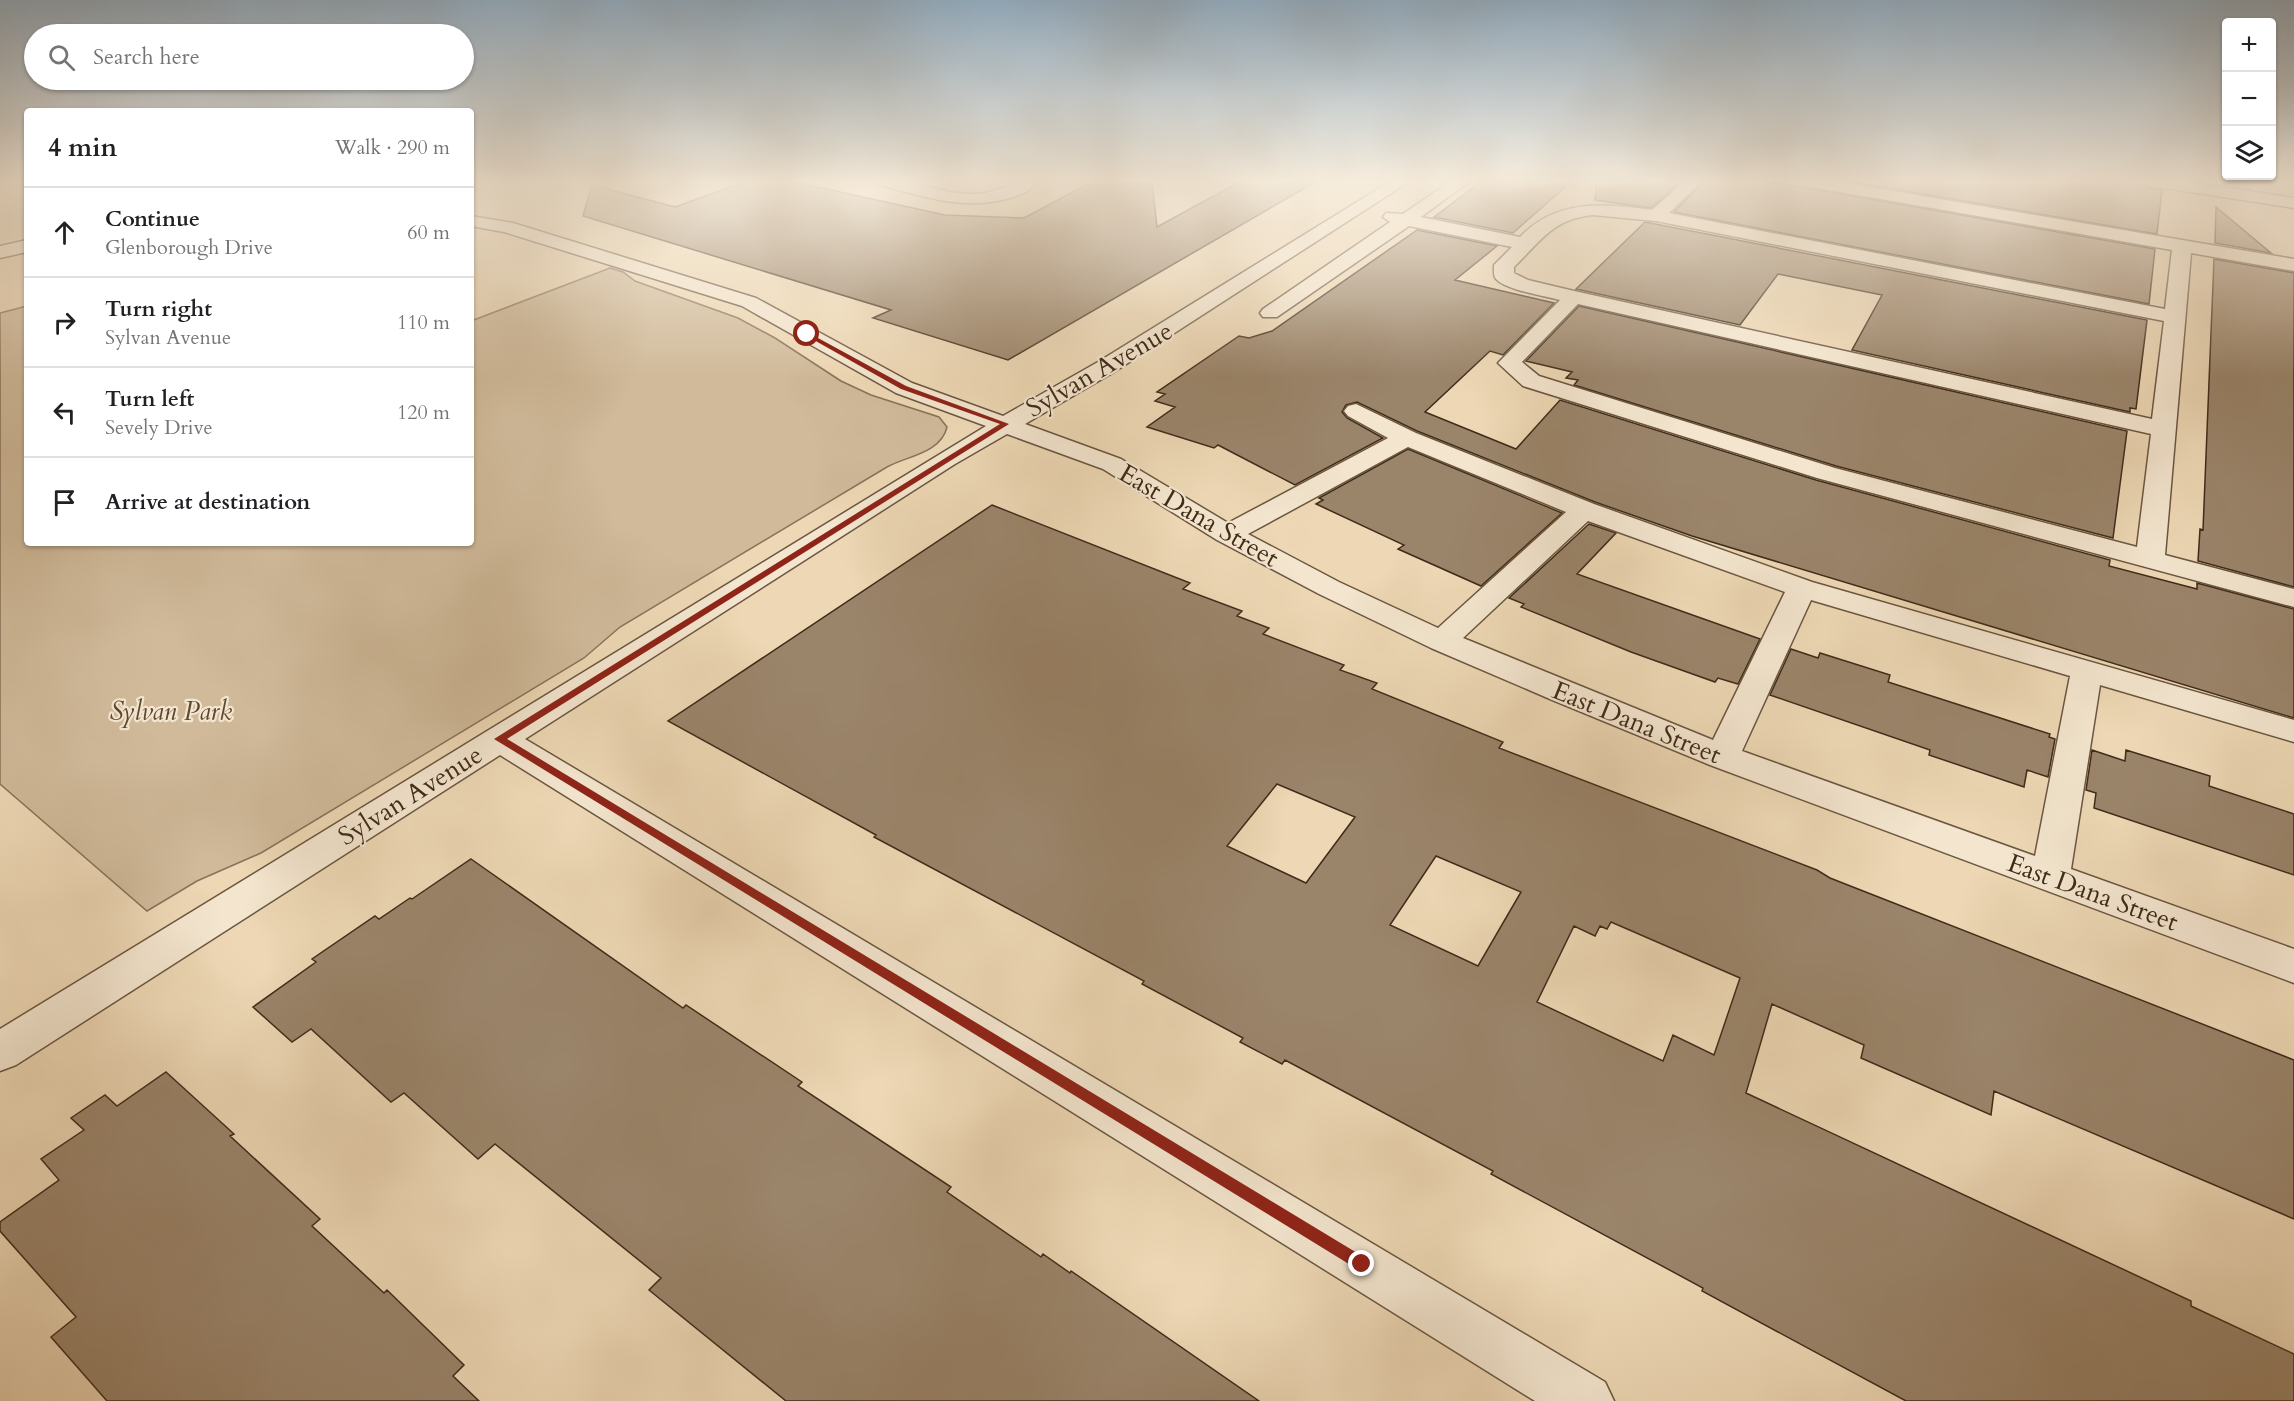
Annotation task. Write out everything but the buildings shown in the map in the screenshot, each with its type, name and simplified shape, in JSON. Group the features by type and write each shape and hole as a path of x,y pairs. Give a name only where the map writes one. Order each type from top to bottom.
{"street":[{"name":"East Dana Street","path":"570,246 749,302 904,388 1112,465 1227,534 1329,588 1442,641 1722,757 2294,966"},
{"name":"Sylvan Avenue","path":"0,1052 1005,424 1107,367 1298,246"},
{"path":"1270,313 1366,246"},
{"path":"1523,246 1504,265 1504,276 1521,284 2163,429"},
{"path":"1812,246 2175,317"},
{"path":"2150,561 2182,246"},
{"path":"2184,246 2294,265"},
{"path":"0,252 24,247"},
{"path":"1574,297 1509,363 1531,381 1826,473 2294,598"},
{"path":"1356,411 1407,438 1584,510 1802,588 2294,730"},
{"path":"1227,534 1407,438"},
{"path":"1442,641 1584,510"},
{"path":"1722,757 1802,588"},
{"path":"2050,877 2087,669"},
{"path":"499,739 1586,1401"}],"green space":[{"name":"Sylvan Park","path":"610,268 623,272 635,281 738,318 775,338 841,381 871,395 939,417 947,427 944,436 931,448 887,467 620,627 584,658 261,853 197,881 147,911 0,784 0,313 24,307 24,546 474,546 474,320"}],"route":[{"path":"807,334 904,388 1005,424 499,739 1362,1264"}]}
